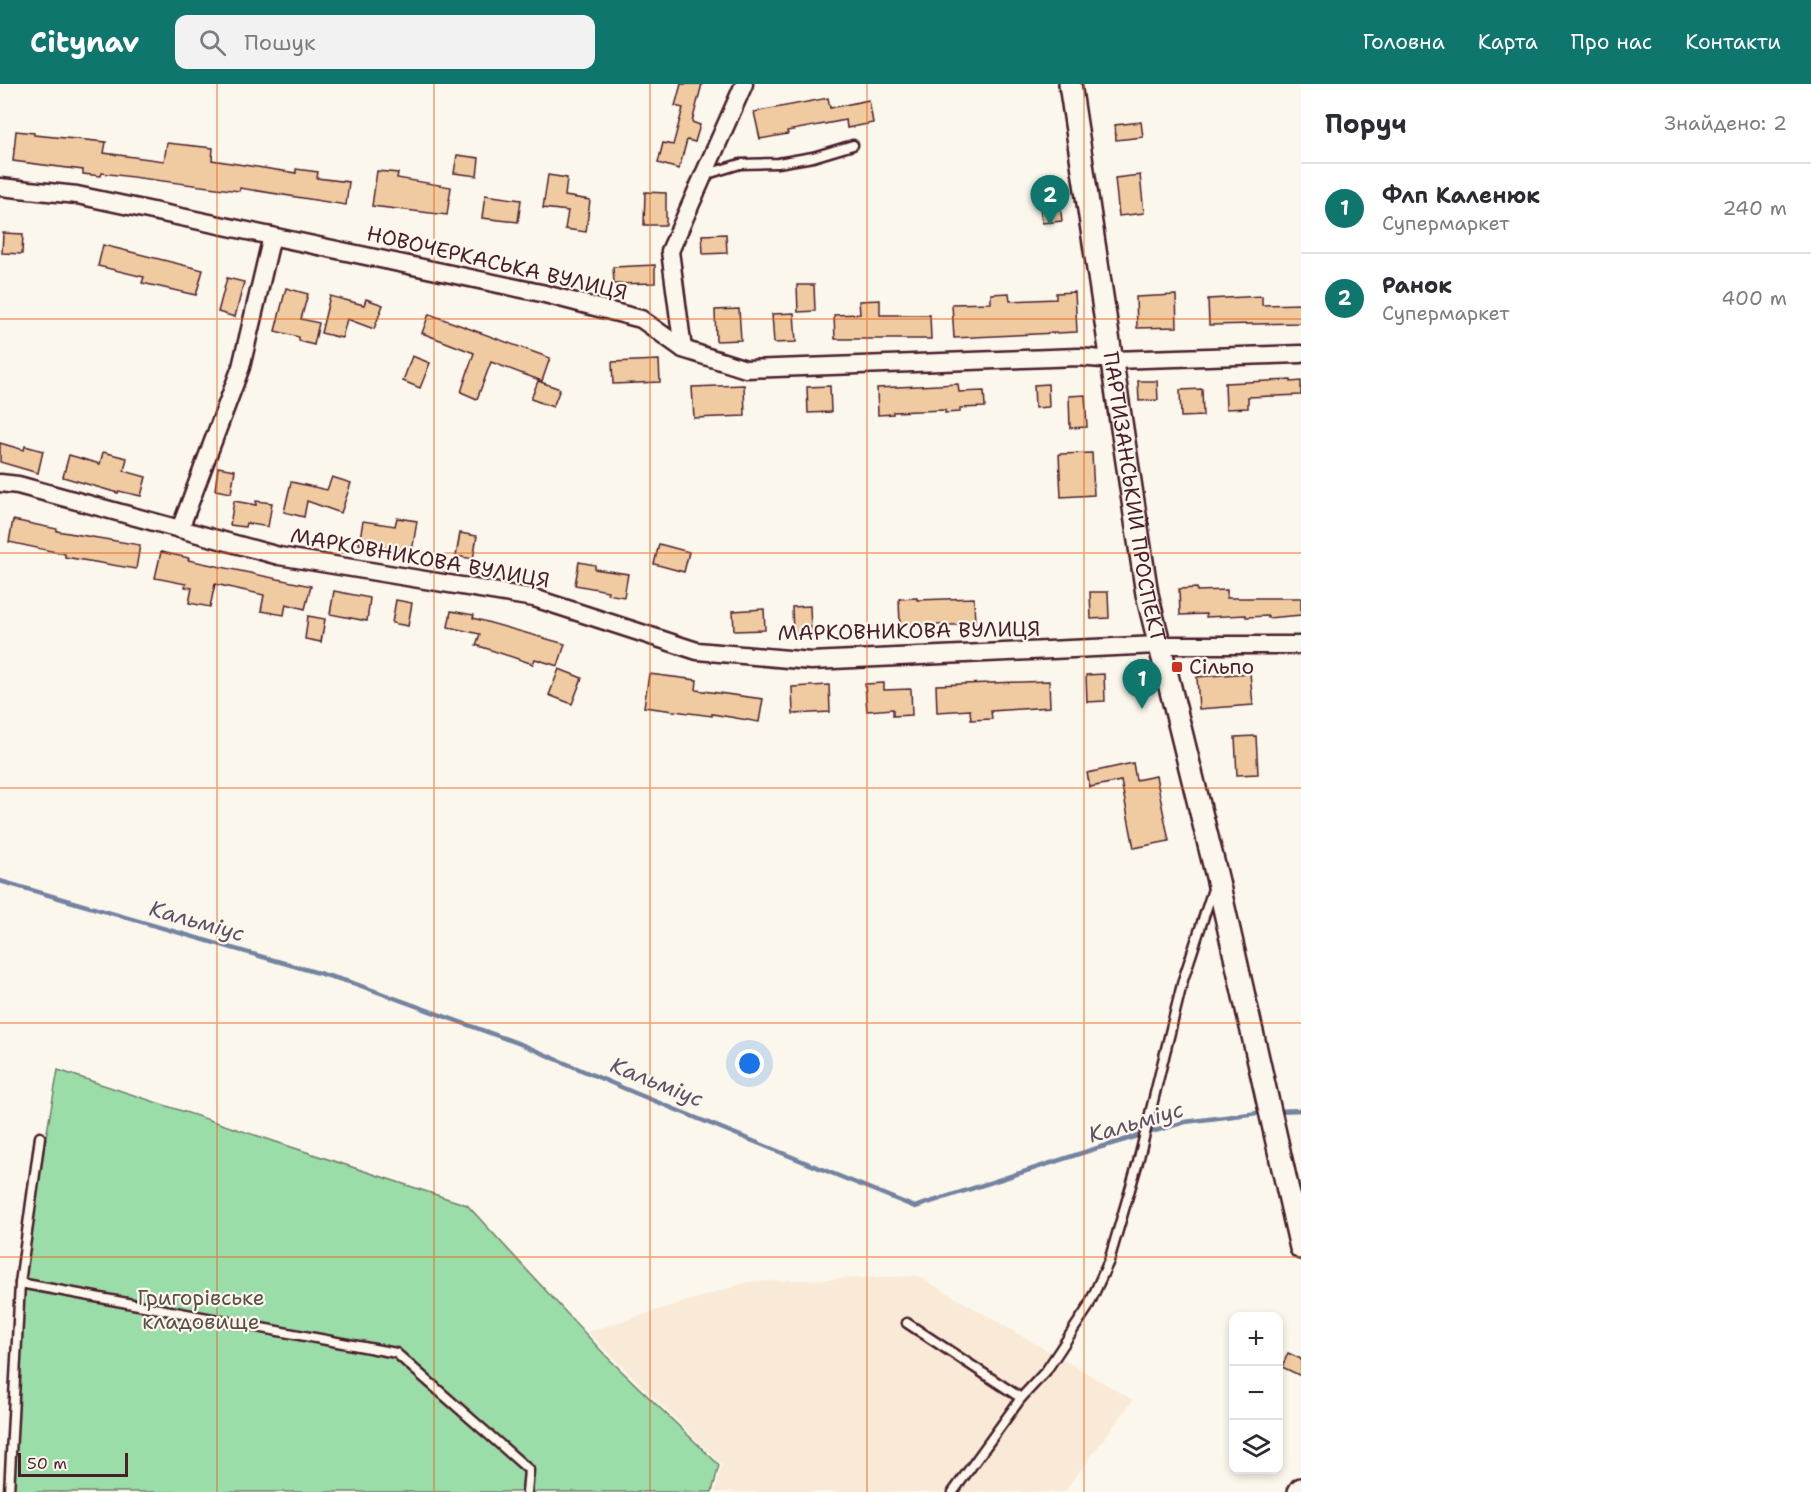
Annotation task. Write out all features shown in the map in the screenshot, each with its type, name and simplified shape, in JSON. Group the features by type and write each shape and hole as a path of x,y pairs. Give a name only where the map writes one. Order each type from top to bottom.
{"street":[{"path":"683,349 670,251 744,84"},
{"name":"ПАРТИЗАНСЬКИЙ ПРОСПЕКТ","path":"1070,84 1147,594 1217,877 1301,1248"},
{"name":"НОВОЧЕРКАСЬКА ВУЛИЦЯ","path":"0,187 77,195 541,293 641,319 683,349 746,369 1079,357 1113,360 1301,354"},
{"path":"180,529 241,367 272,236"},
{"name":"МАРКОВНИКОВА ВУЛИЦЯ","path":"0,483 18,485 279,556 534,598 697,651 811,661 1158,645 1301,645"}],"lane":[{"path":"704,175 740,164 778,163 853,145"},
{"path":"953,1492 1021,1398 1046,1371 1087,1310 1109,1261 1138,1162 1183,980 1217,877"},
{"path":"9,1492 20,1283 40,1137"},
{"path":"20,1283 396,1353 529,1470 527,1492"},
{"path":"908,1323 1021,1398"}],"shaded area":[{"path":"918,1276 1133,1400 1064,1492 715,1492 722,1465 587,1332 749,1282"}],"green space":[{"name":"Григорівське кладовище","path":"58,1070 467,1205 606,1356 719,1465 712,1492 9,1492 20,1283"}],"building":[{"path":"681,84 702,84 692,122 700,125 695,142 687,140 679,169 658,163 663,143 673,145 683,108 675,106"},
{"path":"828,98 830,108 869,100 873,123 847,128 846,120 787,131 788,134 760,139 754,112"},
{"path":"1141,122 1143,137 1116,140 1115,125"},
{"path":"16,131 106,142 104,153 164,161 167,143 213,148 212,160 296,173 296,169 318,172 317,178 349,182 346,205 240,188 239,191 102,173 101,176 83,174 83,170 13,161"},
{"path":"457,155 479,158 477,176 454,173"},
{"path":"377,171 398,173 397,178 451,187 447,215 372,206"},
{"path":"548,175 567,178 565,196 590,200 586,232 565,229 568,211 543,208"},
{"path":"1140,175 1144,213 1119,216 1115,178"},
{"path":"1057,179 1062,221 1042,223 1037,182"},
{"path":"645,192 666,193 666,225 644,225"},
{"path":"485,195 521,200 518,222 482,218"},
{"path":"3,233 23,234 22,254 2,253"},
{"path":"726,234 727,253 703,254 702,235"},
{"path":"103,245 203,270 196,295 142,283 144,277 98,266"},
{"path":"655,265 655,283 614,284 613,267"},
{"path":"227,278 244,282 235,317 218,312"},
{"path":"797,285 814,285 815,311 798,312"},
{"path":"286,288 308,294 301,319 319,323 314,345 299,341 299,337 275,331"},
{"path":"1075,292 1077,332 954,338 952,304 991,303 991,294 1009,293 1010,301 1056,299 1056,293"},
{"path":"1176,295 1177,327 1137,328 1136,297"},
{"path":"330,296 364,305 366,299 383,305 374,329 347,319 342,338 321,333"},
{"path":"1262,296 1262,305 1301,304 1301,323 1209,325 1208,299"},
{"path":"880,300 880,315 930,315 931,339 835,339 834,315 860,314 859,301"},
{"path":"739,309 741,340 716,341 715,310"},
{"path":"794,313 796,342 774,343 772,314"},
{"path":"429,314 550,358 542,381 491,362 477,399 461,392 474,353 422,333"},
{"path":"412,356 430,363 420,388 403,381"},
{"path":"659,360 660,382 613,384 612,362"},
{"path":"1291,380 1291,382 1301,381 1301,395 1248,397 1248,408 1226,409 1225,383"},
{"path":"538,381 560,389 553,407 531,399"},
{"path":"1138,381 1157,381 1158,400 1139,401"},
{"path":"958,384 959,392 984,391 985,407 960,408 960,412 945,413 945,410 893,412 893,414 878,415 877,388"},
{"path":"1048,384 1049,407 1035,408 1034,385"},
{"path":"744,385 745,416 694,418 692,387"},
{"path":"830,386 831,412 808,413 807,387"},
{"path":"1202,389 1203,416 1181,417 1180,390"},
{"path":"1085,395 1087,427 1070,428 1069,396"},
{"path":"0,443 24,450 25,446 43,451 38,473 0,462"},
{"path":"103,452 127,458 124,471 146,477 141,496 119,491 118,493 63,477 69,455 100,464"},
{"path":"1092,453 1094,495 1061,497 1059,454"},
{"path":"218,467 235,470 231,493 215,490"},
{"path":"332,477 351,483 341,513 307,501 304,517 284,512 291,482 327,490"},
{"path":"234,501 256,505 256,501 272,503 268,527 246,523 245,527 230,525"},
{"path":"397,518 417,521 412,552 359,544 363,521 395,526"},
{"path":"13,520 57,529 57,531 140,545 136,569 65,557 65,554 9,542"},
{"path":"460,533 477,536 473,559 456,556"},
{"path":"659,544 689,552 684,572 654,564"},
{"path":"161,552 189,558 188,560 311,586 305,609 286,604 284,615 261,611 264,595 215,584 210,607 189,603 192,588 185,587 186,584 155,578"},
{"path":"579,562 595,565 595,569 628,574 624,597 607,594 608,591 575,585"},
{"path":"1197,588 1197,591 1227,590 1227,598 1301,598 1301,615 1268,618 1268,616 1246,617 1246,615 1206,617 1206,614 1180,615 1179,589"},
{"path":"334,591 370,598 367,621 330,614"},
{"path":"1090,592 1108,592 1109,618 1091,619"},
{"path":"917,598 917,600 974,598 975,625 900,625 899,599"},
{"path":"396,600 412,603 408,626 392,623"},
{"path":"810,606 811,633 793,634 792,607"},
{"path":"764,609 765,630 734,631 733,611"},
{"path":"451,611 474,615 473,618 565,644 558,666 535,659 533,664 476,645 480,634 448,627"},
{"path":"308,616 325,619 321,642 305,639"},
{"path":"559,669 582,678 572,704 549,695"},
{"path":"1250,673 1253,705 1199,709 1197,677"},
{"path":"649,674 697,680 696,690 763,699 759,722 712,714 712,716 644,707"},
{"path":"1104,674 1105,701 1087,702 1086,675"},
{"path":"1049,681 1050,707 991,711 992,719 971,720 970,710 937,712 936,685"},
{"path":"884,683 884,690 911,689 912,715 893,716 893,709 867,711 865,684"},
{"path":"829,685 830,712 793,714 792,687"},
{"path":"1256,736 1258,774 1237,775 1235,737"},
{"path":"1133,763 1136,780 1156,776 1169,841 1134,848 1121,781 1090,787 1087,773"},
{"path":"1288,1353 1301,1359 1301,1376 1283,1367"}],"waterway":[{"name":"Кальміус","path":"0,881 353,983 523,1045 915,1207 1185,1122 1266,1112"},
{"name":"Кальміус","path":"1277,1111 1301,1110"}],"place":[{"name":"Ранок","path":"1050,225"},
{"name":"Сільпо","path":"1177,667"},
{"name":"Флп Каленюк","path":"1142,709"}]}
